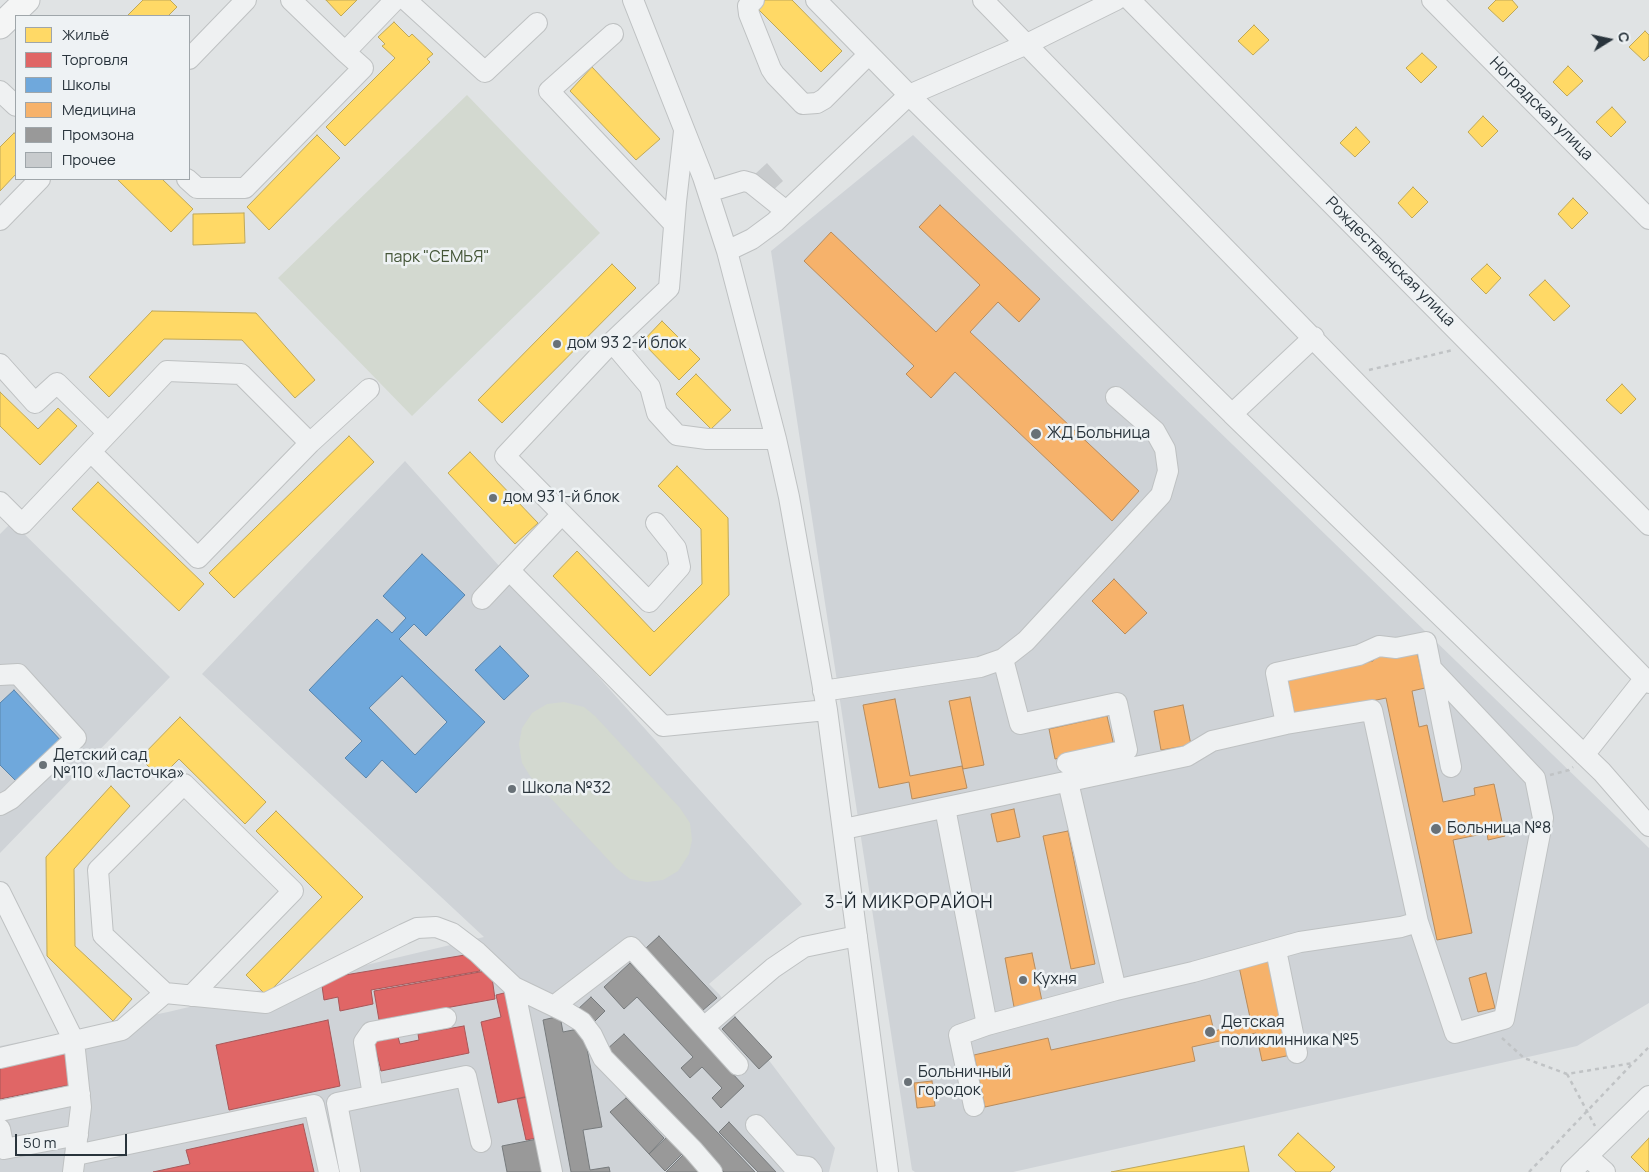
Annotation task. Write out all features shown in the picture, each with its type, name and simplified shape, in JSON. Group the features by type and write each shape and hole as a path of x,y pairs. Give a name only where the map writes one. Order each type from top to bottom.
{"main road":[{"path":"0,26 27,0"}],"street":[{"path":"190,58 246,0"},
{"path":"188,180 197,188 246,188 363,68 291,0"},
{"path":"345,52 395,0"},
{"path":"406,0 485,72 537,23"},
{"path":"633,0 708,192 726,251 776,439 789,497 825,701 844,829 888,1172"},
{"path":"754,0 748,6 749,14 771,69 803,104 816,103 824,99 869,54"},
{"path":"816,0 909,95 1232,414 1584,755 1621,793 1649,826"},
{"path":"984,0 1647,680 1584,755"},
{"path":"726,251 752,239 786,211 909,95 1027,44 1116,0"},
{"name":"Рождественская улица","path":"1130,0 1649,525"},
{"name":"Ноградская улица","path":"1432,0 1649,219"},
{"path":"613,34 549,91 674,224"},
{"path":"0,91 15,105"},
{"path":"656,523 676,548 680,567 649,602 506,456 612,342 669,288 685,129"},
{"path":"0,220 39,180"},
{"path":"708,192 744,180 752,183 786,211"},
{"path":"1232,414 1314,337"},
{"path":"612,342 650,387 657,413 677,435 707,439 776,439"},
{"path":"0,364 36,403 57,384 108,433"},
{"path":"0,502 22,524 167,371 241,374 310,443"},
{"path":"91,452 198,558 310,443 369,389"},
{"path":"508,570 663,726 825,701 980,667 1003,659 1026,641 1161,495 1168,471 1165,449 1155,430 1116,397"},
{"path":"482,598 562,514"},
{"path":"1286,724 1276,673 1359,655 1379,646 1396,648 1426,642 1451,767"},
{"path":"844,829 945,808 1068,773 1127,750 1117,703 1020,724 1003,659"},
{"path":"1068,773 1187,756 1212,741 1286,724 1372,710 1418,922 1455,1033 1504,1019 1543,818 1535,778 1431,668"},
{"path":"0,674 18,674 76,738 11,799 0,805"},
{"path":"1068,773 1116,990"},
{"path":"191,996 293,892 184,784 98,870 103,935 165,993 191,996 266,1003 417,928 436,927 452,933 477,952 514,986 582,1022 592,1035 603,1058 712,1172"},
{"path":"945,808 987,1024"},
{"path":"0,892 74,1041 81,1107 75,1164 314,1105 329,1172"},
{"path":"974,1106 959,1035 987,1024 1276,950 1300,942 1401,927 1418,922"},
{"path":"704,1027 773,968 804,947 858,936"},
{"path":"554,1006 631,948 738,1065"},
{"path":"1276,950 1297,1052"},
{"path":"514,986 552,1172"},
{"path":"0,1058 122,1030 165,993"},
{"path":"373,1095 364,1042 371,1032 446,1018"},
{"path":"350,1172 337,1103 466,1076 481,1142"},
{"path":"0,1111 80,1094"},
{"path":"1571,1172 1649,1096"},
{"path":"756,1125 792,1165 808,1167 812,1172"},
{"path":"0,1129 4,1150 78,1134"},
{"path":"1587,1156 1605,1172"}],"path":[{"path":"1350,375 1472,346"},
{"path":"1535,778 1569,770 1584,755"},
{"path":"1485,1024 1524,1058 1567,1074 1633,1063"},
{"path":"1529,1172 1649,1046"},
{"path":"1567,1074 1603,1141"}],"shaded area":[{"path":"913,135 1649,848 1649,1003 1577,1046 1013,1172 915,1172 912,1170 771,251"},
{"path":"405,461 802,904 709,984 719,994 835,1148 829,1172 0,1172 0,1046 168,1012 484,937 202,674"},
{"name":"Детский сад №110 «Ласточка»","path":"12,522 170,677 0,853 0,534"}],"green space":[{"name":"парк \"СЕМЬЯ\"","path":"467,95 600,233 412,416 278,278"},
{"path":"564,702 584,707 595,716 680,808 690,823 692,840 689,854 678,871 663,880 647,882 630,879 616,868 530,776 522,763 519,744 522,728 532,713 547,704"}],"building: Жильё":[{"path":"143,0 170,0 177,7 169,15 128,15"},
{"path":"326,0 357,0 341,16"},
{"path":"764,0 792,0 842,51 821,72 756,7"},
{"path":"1496,0 1512,0 1518,7 1503,22 1488,8"},
{"path":"394,22 409,37 412,34 433,54 427,59 430,62 345,146 326,127 395,58 382,46 385,44 378,37"},
{"path":"1254,25 1269,40 1253,55 1238,41"},
{"path":"1645,31 1649,35 1649,56 1644,61 1629,47"},
{"path":"1422,53 1437,67 1421,83 1406,68"},
{"path":"1568,66 1583,81 1567,96 1553,82"},
{"path":"592,67 660,139 636,160 570,91"},
{"path":"1612,107 1626,122 1611,137 1596,122"},
{"path":"1483,116 1498,131 1482,147 1468,132"},
{"path":"1356,127 1370,142 1355,157 1340,143"},
{"path":"15,134 15,175 0,191 0,147"},
{"path":"317,135 340,158 269,230 247,207"},
{"path":"118,180 163,180 193,209 171,232"},
{"path":"1413,187 1428,202 1412,218 1398,203"},
{"path":"1573,198 1588,213 1572,229 1558,214"},
{"path":"244,213 245,243 193,245 193,214"},
{"name":"дом 93 2-й блок","path":"612,264 636,288 502,423 478,400"},
{"path":"1487,264 1501,278 1486,294 1471,279"},
{"path":"1545,280 1570,306 1554,321 1529,295"},
{"path":"152,311 256,313 315,380 295,398 242,340 164,339 109,397 89,377"},
{"path":"662,321 700,359 679,380 642,342"},
{"path":"696,374 731,410 711,429 676,394"},
{"path":"1622,384 1636,399 1621,414 1606,400"},
{"path":"0,392 38,429 58,408 77,426 40,465 0,426"},
{"path":"349,436 374,462 234,598 209,573"},
{"name":"дом 93 1-й блок","path":"470,452 538,523 515,544 448,473"},
{"path":"677,466 728,518 729,595 650,676 553,576 577,551 654,632 702,584 701,529 658,486"},
{"path":"98,482 204,584 179,611 72,509"},
{"path":"180,717 266,802 245,824 179,759 160,778 140,758"},
{"path":"111,786 130,806 74,869 75,946 132,999 113,1021 47,956 46,857"},
{"path":"276,811 363,897 266,995 246,975 322,897 256,831"},
{"path":"1298,1133 1335,1167 1330,1172 1296,1172 1278,1155"},
{"path":"1649,1138 1649,1172 1646,1172 1631,1157"},
{"path":"1244,1146 1249,1172 1111,1172"}],"building: Торговля":[{"path":"477,953 480,971 371,990 373,1004 340,1011 338,997 324,1000 321,979"},
{"path":"491,970 495,999 379,1020 374,991"},
{"path":"512,991 533,1095 498,1103 481,1022 501,1017 496,995"},
{"path":"328,1020 340,1086 229,1110 216,1045"},
{"path":"464,1026 469,1053 381,1071 374,1042 398,1037 400,1044 419,1040 418,1034"},
{"path":"69,1052 74,1084 0,1099 0,1066"},
{"path":"533,1096 542,1137 526,1140 517,1099"},
{"path":"303,1124 314,1172 153,1172 190,1164 186,1150"}],"building: Школы":[{"path":"422,554 465,595 426,636 414,624 399,639 485,722 416,793 382,760 366,778 345,758 362,741 309,690 377,619 392,633 406,618 383,596","holes":["402,676 447,722 415,755 369,708"]},
{"path":"500,646 529,676 504,700 475,670"},
{"path":"14,690 63,743 19,784 0,765 0,703"}],"building: Медицина":[{"path":"940,205 1040,299 1019,322 998,302 970,332 1139,491 1112,521 955,372 931,398 906,374 914,366 804,261 831,232 936,332 980,285 919,227"},
{"path":"1114,579 1147,613 1125,634 1092,601"},
{"path":"1380,652 1417,652 1425,688 1412,691 1419,727 1427,725 1443,802 1475,795 1474,788 1494,784 1505,836 1488,840 1487,833 1453,840 1472,933 1437,940 1386,698 1295,717 1287,679 1373,661"},
{"path":"970,697 984,765 963,769 949,701"},
{"path":"895,699 910,776 962,766 967,788 912,799 909,782 879,788 863,705"},
{"path":"1183,705 1191,745 1161,750 1154,711"},
{"path":"1107,716 1114,746 1055,759 1049,729"},
{"path":"1014,809 1020,837 997,842 991,814"},
{"path":"1068,831 1095,964 1071,969 1043,836"},
{"name":"Кухня","path":"1032,953 1042,1001 1014,1007 1005,958"},
{"name":"Детская поликлинника №5","path":"1270,955 1291,1055 1262,1061 1256,1033 1192,1047 1195,1061 985,1107 974,1055 1048,1038 1051,1050 1210,1015 1214,1031 1251,1022 1238,962"},
{"path":"1486,973 1495,1008 1478,1012 1469,978"},
{"path":"932,1081 935,1106 917,1108 914,1083"}],"building: Промзона":[{"path":"659,936 717,998 702,1011 645,949"},
{"path":"630,963 744,1086 721,1108 712,1098 722,1088 702,1067 690,1078 681,1068 693,1057 637,997 624,1009 604,987"},
{"path":"591,997 605,1011 592,1024 577,1010"},
{"path":"560,1016 563,1032 583,1028 602,1127 583,1130 590,1170 609,1167 610,1172 571,1172 543,1020"},
{"path":"735,1017 772,1057 759,1069 722,1029"},
{"path":"624,1034 755,1172 724,1172 606,1050"},
{"path":"626,1098 664,1138 649,1154 610,1112"},
{"path":"729,1122 776,1172 758,1172 719,1132"},
{"path":"668,1136 684,1152 665,1171 649,1154"},
{"path":"542,1138 549,1172 507,1172 502,1146"},
{"path":"685,1153 702,1172 666,1172"}],"building: Прочее":[{"path":"767,163 783,181 770,193 754,175"}],"place":[{"name":"дом 93 2-й блок","path":"557,344"},
{"name":"ЖД Больница","path":"1036,434"},
{"name":"дом 93 1-й блок","path":"493,498"},
{"name":"Детский сад №110 «Ласточка»","path":"43,765"},
{"name":"Школа №32","path":"512,789"},
{"name":"Больница №8","path":"1436,829"},
{"name":"Кухня","path":"1023,980"},
{"name":"Детская поликлинника №5","path":"1210,1032"},
{"name":"Больничный городок","path":"908,1082"}],"district":[{"name":"3-Й МИКРОРАЙОН","path":"909,903"}]}
